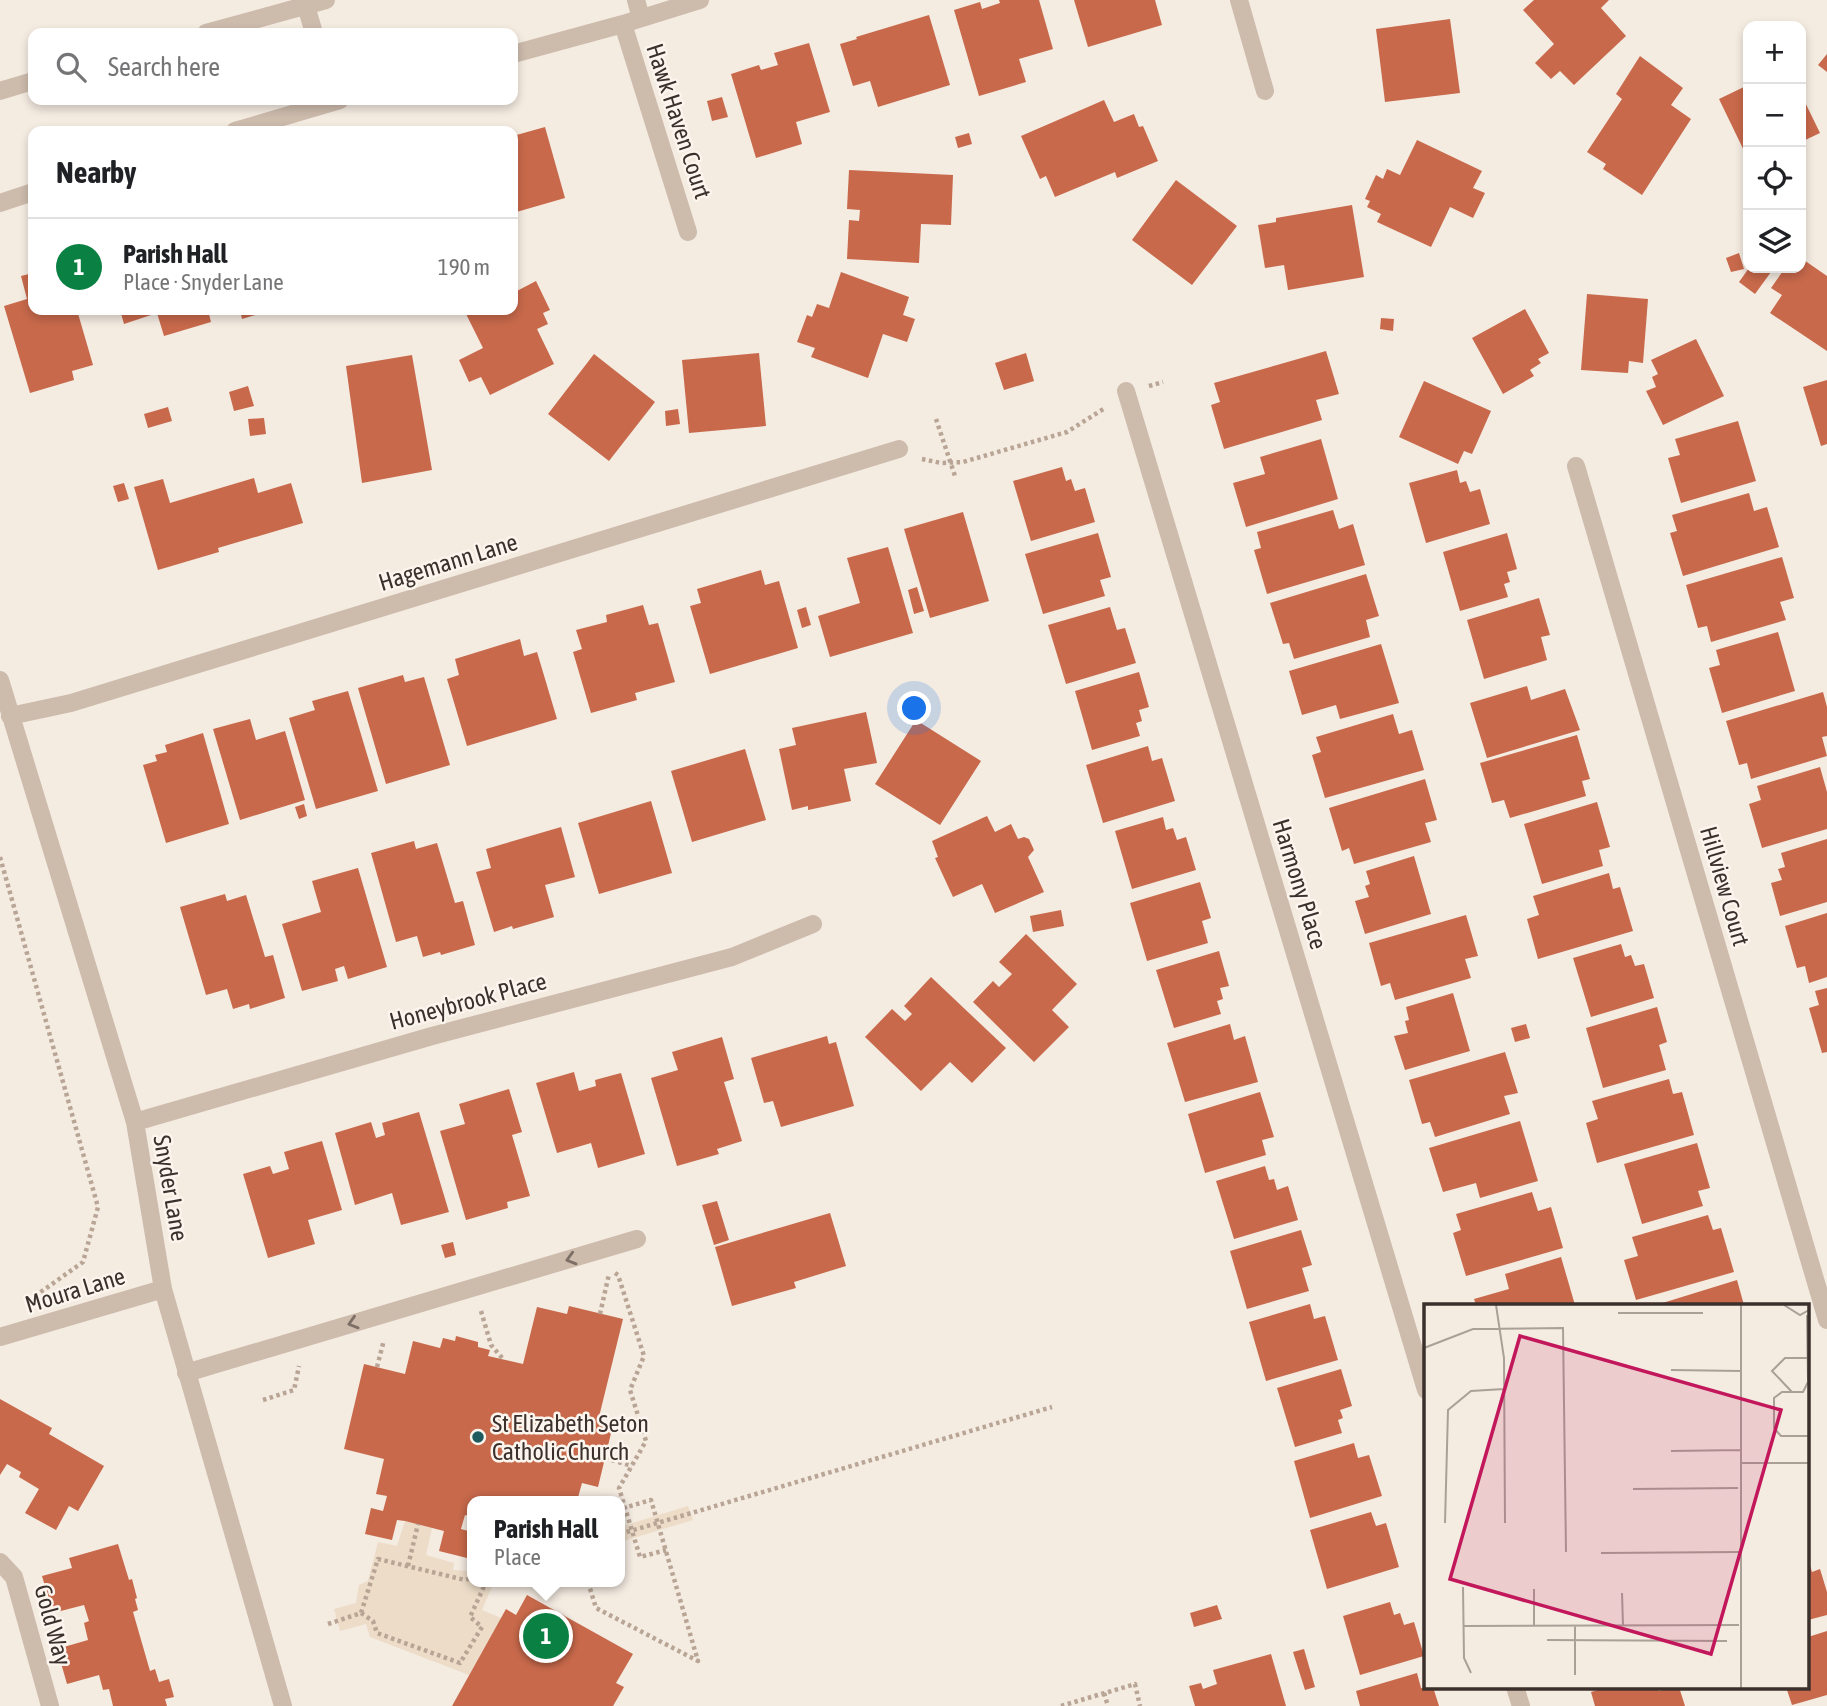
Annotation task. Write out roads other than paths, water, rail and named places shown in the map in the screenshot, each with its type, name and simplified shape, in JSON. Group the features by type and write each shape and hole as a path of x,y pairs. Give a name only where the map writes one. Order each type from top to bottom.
{"street":[{"path":"225,28 326,0"},
{"path":"636,0 640,18"},
{"path":"518,53 700,0"},
{"path":"1239,0 1265,91"},
{"path":"306,6 313,28"},
{"name":"Hawk Haven Court","path":"623,24 688,232"},
{"path":"0,91 28,83"},
{"path":"251,126 319,105"},
{"path":"0,202 28,194"},
{"name":"Harmony Place","path":"1126,391 1424,1383"},
{"name":"Hagemann Lane","path":"10,716 84,699 899,449"},
{"name":"Hillview Court","path":"1576,466 1827,1320"},
{"name":"Snyder Lane","path":"0,680 135,1122 163,1289 283,1706"},
{"name":"Honeybrook Place","path":"135,1122 432,1035 732,957 813,924"},
{"path":"186,1373 637,1239"},
{"name":"Moura Lane","path":"0,1337 163,1289"},
{"name":"Gold Way","path":"0,1562 14,1577 50,1706"},
{"path":"1515,1688 1521,1706"}],"place":[{"name":"St Elizabeth Seton Catholic Church","path":"478,1437"},
{"name":"Parish Hall","path":"546,1636"}]}
